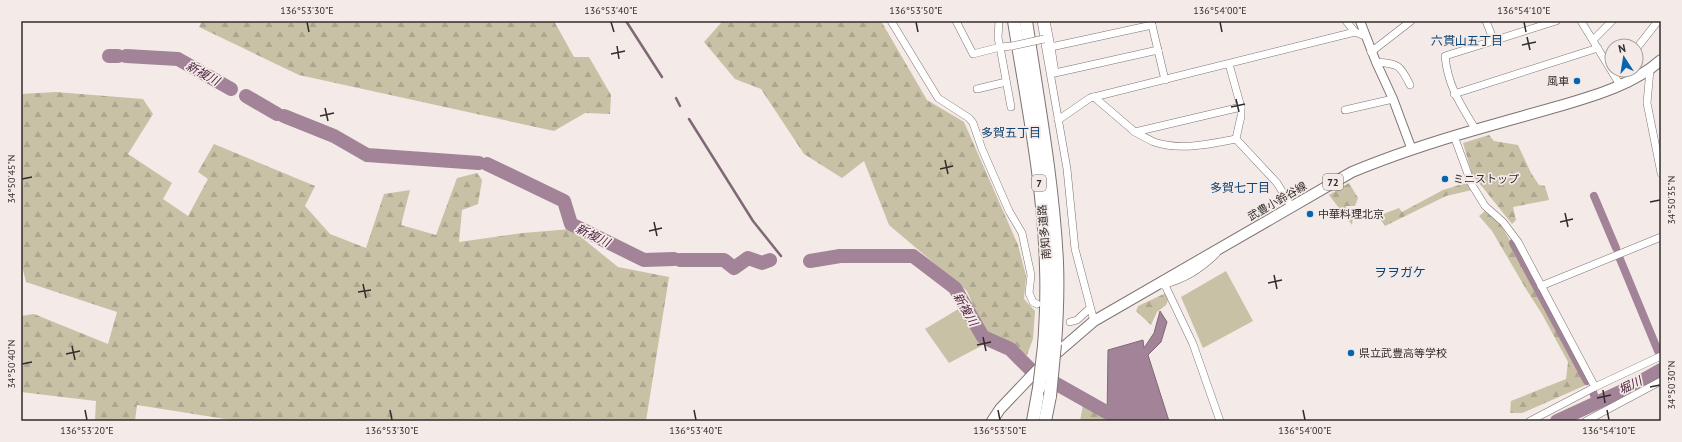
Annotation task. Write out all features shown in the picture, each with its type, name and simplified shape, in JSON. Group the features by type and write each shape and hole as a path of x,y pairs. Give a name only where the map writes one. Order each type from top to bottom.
{"highway":[{"name":"南知多道路","path":"1014,21 1043,214 1050,345 1050,396 1045,421"},
{"name":"南知多道路","path":"1026,21 1054,212 1058,304 1033,421"}],"main road":[{"name":"武豊小鈴谷線","path":"992,421 1000,409 1037,370 1094,321 1152,287 1164,283 1291,206 1352,172 1454,136 1593,96 1650,70 1661,60"}],"street":[{"path":"891,21 938,98 969,118 973,123 982,149 1009,211 1022,233 1031,275 1029,294 1033,302 1037,304"},
{"path":"956,21 973,54 1000,47 1044,39"},
{"path":"999,21 998,38 1011,107"},
{"path":"1042,21 1066,169 1075,249 1094,321"},
{"path":"1046,21 1055,73 1158,50"},
{"path":"1346,21 1354,32 1365,36"},
{"path":"1360,21 1410,141 1412,150"},
{"path":"1372,52 1411,21"},
{"path":"1486,21 1494,41"},
{"path":"1476,130 1454,94 1449,81 1445,56 1556,21"},
{"path":"1581,21 1604,57"},
{"path":"1593,40 1612,21"},
{"path":"1644,39 1658,21"},
{"path":"1051,47 1151,23 1165,80"},
{"path":"1058,120 1090,98 1354,32"},
{"path":"1454,94 1598,48"},
{"path":"1376,62 1391,64 1402,69 1410,85"},
{"path":"1229,64 1241,107 1241,116 1236,139"},
{"path":"1650,70 1647,103 1660,156 1661,173"},
{"path":"1616,78 1620,85"},
{"path":"977,89 1006,82"},
{"path":"1094,97 1135,132 1154,142 1179,146 1204,146 1236,139"},
{"path":"1345,110 1393,99"},
{"path":"1135,132 1241,107"},
{"path":"1454,136 1472,184 1485,206 1503,222 1518,242 1595,387"},
{"path":"1236,139 1277,183 1291,206"},
{"path":"1541,286 1661,237"},
{"path":"1164,283 1193,344 1220,421"},
{"path":"1070,322 1077,320 1090,308"},
{"path":"1530,421 1595,387 1661,356"},
{"path":"1586,421 1661,381"}],"green space":[{"path":"202,21 554,21 574,57 589,57 611,95 610,114 585,113 554,131 299,75 199,27"},
{"path":"719,21 881,21 927,100 964,122 1018,245 1026,276 1024,299 1035,311 1033,339 1027,355 985,334 967,291 889,225 864,161 842,178 804,154 761,89 735,79 704,42 721,23"},
{"path":"56,92 143,99 153,114 128,154 172,183 163,199 188,216 208,179 198,172 214,144 315,186 305,206 330,234 366,248 384,194 410,190 401,225 436,235 457,178 477,173 482,180 478,204 462,210 459,242 523,233 571,229 618,267 669,277 646,421 238,421 137,405 135,421 95,421 96,401 21,392 21,316 34,314 108,344 117,312 26,282 21,262 21,94"},
{"path":"1489,135 1494,141 1518,145 1531,173 1539,185 1545,186 1549,200 1513,207 1516,220 1512,224 1472,174 1463,143"},
{"path":"1469,182 1472,190 1446,196 1385,226 1378,216 1399,208 1402,212 1443,190"},
{"path":"1349,183 1358,198 1355,206 1345,206 1353,217 1352,225 1329,195"},
{"path":"1485,211 1500,224 1520,257 1583,373 1586,385 1522,413 1510,413 1511,401 1566,379 1568,362 1542,314 1492,231 1479,216"},
{"path":"1226,271 1253,321 1203,348 1181,297"},
{"path":"1166,293 1169,298 1166,305 1157,312 1151,325 1136,311 1138,306"},
{"path":"960,308 983,345 949,363 925,329"},
{"path":"1083,405 1102,412 1105,421 1080,421"}],"shaded area":[{"path":"1160,311 1167,322 1161,342 1148,355 1169,421 1107,421 1108,350 1143,340 1144,348 1154,333"}],"waterway":[{"path":"626,21 662,77"},
{"name":"新複川","path":"109,56 118,56"},
{"name":"新複川","path":"126,56 178,59 231,89"},
{"name":"新複川","path":"246,96 277,114"},
{"path":"676,98 680,106"},
{"name":"新複川","path":"284,116 334,136 367,155 479,163"},
{"path":"689,119 753,221 781,256"},
{"name":"新複川","path":"487,164 564,201 571,224 644,260 674,259"},
{"path":"1594,196 1616,248"},
{"path":"1513,243 1587,381"},
{"name":"新複川","path":"810,261 840,256 913,256 955,288 983,337 1010,349 1030,369 1108,413"},
{"name":"新複川","path":"680,260 724,260 734,268 748,258 762,263 770,260"},
{"path":"1620,259 1658,351"},
{"name":"堀川","path":"1557,421 1631,387 1661,370"},
{"path":"1593,392 1596,401"}],"place":[{"name":"風車","path":"1577,81"},
{"name":"ミニストップ","path":"1445,179"},
{"name":"中華料理北京","path":"1310,214"},
{"name":"県立武豊高等学校","path":"1351,353"}],"district":[{"name":"六貫山五丁目","path":"1467,40"},
{"name":"多賀五丁目","path":"1011,132"},
{"name":"多賀七丁目","path":"1240,187"},
{"name":"ヲヲガケ","path":"1400,272"}]}
